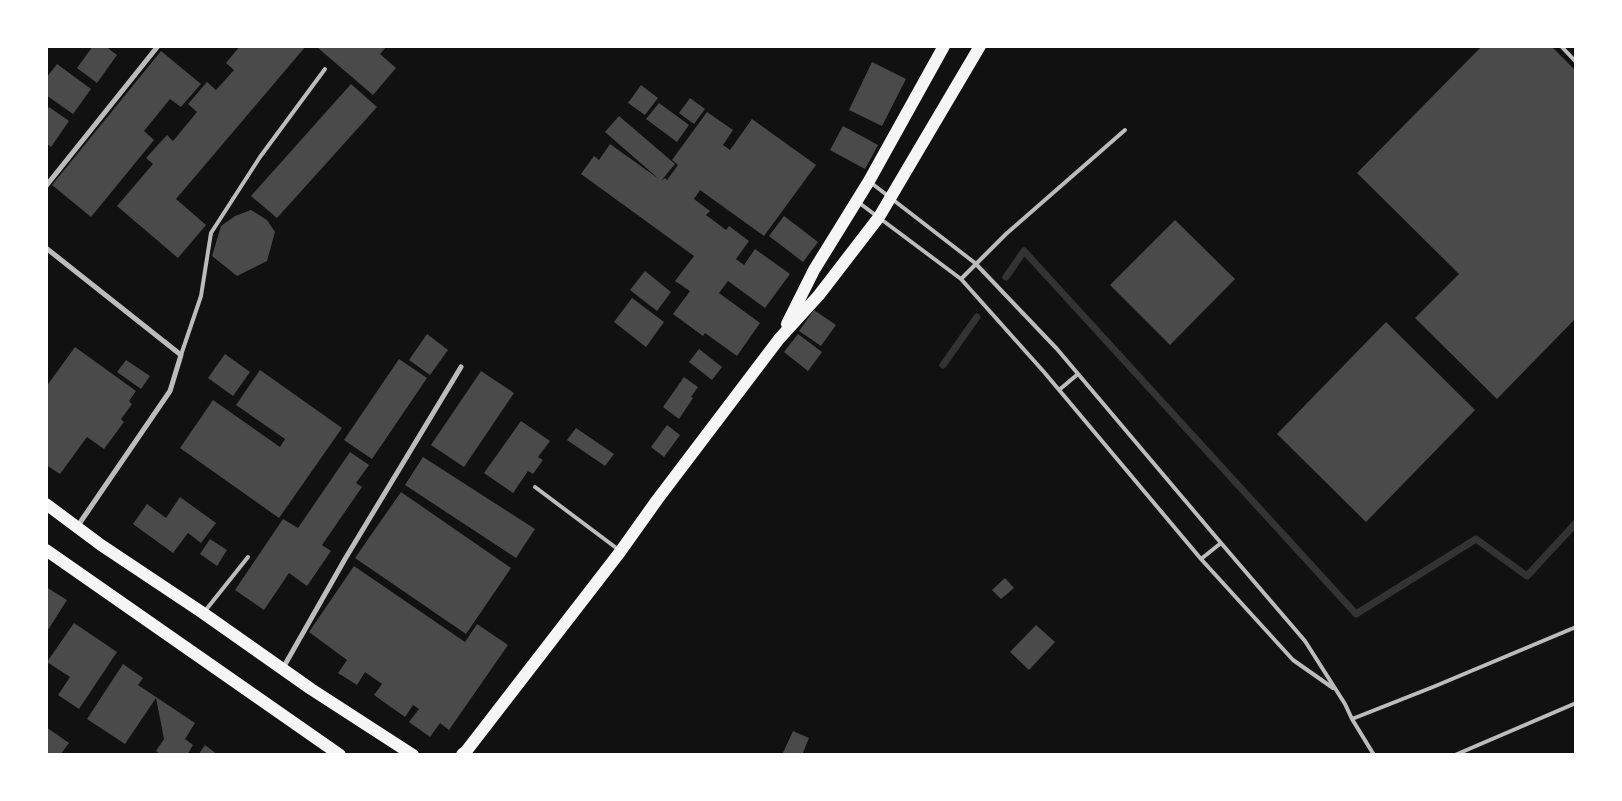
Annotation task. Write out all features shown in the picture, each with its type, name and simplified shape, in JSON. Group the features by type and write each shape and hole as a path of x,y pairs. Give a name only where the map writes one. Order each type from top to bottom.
{"main road":[{"path":"779,339 814,270 869,181 944,46"},
{"path":"464,754 620,552 779,339 819,295 878,217 980,46"},
{"path":"46,504 101,545 203,613 311,689 413,755"},
{"path":"46,550 340,755"}],"street":[{"path":"46,186 158,46"},
{"path":"46,248 181,355 170,391 77,527"},
{"path":"283,669 346,559 461,367"}],"lane":[{"path":"1561,46 1576,62"},
{"path":"181,355 201,296 211,233 260,157 325,69"},
{"path":"961,279 1006,234 1125,130"},
{"path":"869,181 975,263 1057,349 1305,641 1345,704 1374,755"},
{"path":"856,201 961,279 1059,390 1201,559 1293,660 1335,689"},
{"path":"1059,390 1078,374"},
{"path":"535,487 620,552"},
{"path":"1201,559 1221,543"},
{"path":"203,613 248,557"},
{"path":"1352,719 1576,627"},
{"path":"1455,755 1576,703"}],"building":[{"path":"93,46 105,46 117,55 97,83 77,68"},
{"path":"240,46 306,46 176,199 206,225 178,258 117,206 153,164 146,158 167,135 173,141 197,112 188,104 207,82 216,90 234,70 226,63"},
{"path":"320,46 387,46 380,54 396,68 373,95 318,48"},
{"path":"1482,46 1551,46 1576,71 1576,264 1574,266 1576,268 1576,318 1497,399 1415,318 1459,274 1357,173"},
{"path":"161,51 201,84 181,107 170,99 144,131 154,140 91,217 52,185"},
{"path":"872,62 906,79 882,126 849,110"},
{"path":"57,64 91,89 73,114 46,95 46,78"},
{"path":"351,84 377,107 277,218 251,196"},
{"path":"641,85 658,98 645,115 628,103"},
{"path":"690,98 705,109 694,124 679,113"},
{"path":"659,103 689,125 677,142 646,119"},
{"path":"49,107 69,121 51,147 46,143 46,111"},
{"path":"707,112 733,130 723,145 730,150 752,119 816,165 764,236 700,190 694,199 710,211 706,215 726,230 729,226 749,241 736,259 744,265 755,249 790,274 765,308 728,281 719,293 760,323 737,356 705,333 703,336 673,314 690,291 675,281 694,256 581,174 594,156 599,160 610,144 659,179 605,132 619,116 675,164 661,181 665,178 667,180 678,165 672,160"},
{"path":"843,126 878,145 865,169 830,150"},
{"path":"251,210 267,220 275,232 267,261 237,276 212,256 221,226 235,216"},
{"path":"784,216 818,242 803,262 769,236"},
{"path":"1175,220 1235,279 1170,345 1110,285"},
{"path":"645,271 671,292 657,311 630,290"},
{"path":"632,298 664,322 646,347 614,322"},
{"path":"814,310 836,325 821,346 799,331"},
{"path":"1386,322 1475,410 1366,522 1277,434"},
{"path":"427,334 448,350 430,375 409,360"},
{"path":"798,334 822,352 808,371 784,352"},
{"path":"75,347 136,391 129,401 132,404 121,419 124,422 104,449 87,437 60,474 46,465 46,387"},
{"path":"699,349 722,367 712,380 689,362"},
{"path":"225,354 250,372 233,396 208,378"},
{"path":"399,359 427,378 372,459 344,440"},
{"path":"126,360 150,376 141,389 117,372"},
{"path":"260,370 342,428 279,518 180,448 213,400 280,447 285,439 236,405"},
{"path":"481,371 514,393 464,467 431,445"},
{"path":"684,377 698,387 679,419 663,407"},
{"path":"521,421 550,441 538,457 543,460 533,474 528,471 513,493 484,473"},
{"path":"667,425 680,435 664,457 651,447"},
{"path":"576,428 614,454 605,466 567,440"},
{"path":"350,452 369,465 356,483 362,487 322,545 331,551 307,586 289,573 264,610 235,590 283,519 298,528"},
{"path":"423,457 535,529 516,558 405,485"},
{"path":"401,492 511,568 466,634 355,558"},
{"path":"180,497 216,523 201,543 188,533 173,553 133,524 147,504 166,518"},
{"path":"210,539 227,550 217,566 200,554"},
{"path":"354,566 465,642 477,624 508,645 449,730 440,723 430,737 409,722 419,709 413,705 405,717 374,695 382,684 365,672 357,685 338,673 347,660 309,632"},
{"path":"1005,578 1014,588 1001,599 992,590"},
{"path":"46,587 67,600 46,633"},
{"path":"74,623 117,652 79,709 58,695 70,677 47,662"},
{"path":"1036,625 1055,642 1029,670 1010,652"},
{"path":"123,664 143,678 138,685 195,723 185,739 193,745 187,755 161,755 156,751 164,739 156,698 125,744 87,719"},
{"path":"46,727 69,743 60,755 46,755"},
{"path":"793,731 809,738 802,755 782,755"},
{"path":"205,745 218,755 198,755"}],"waterway":[{"path":"1006,277 1024,251 1356,614 1476,539 1527,576 1576,523"},
{"path":"943,365 977,317"}]}
